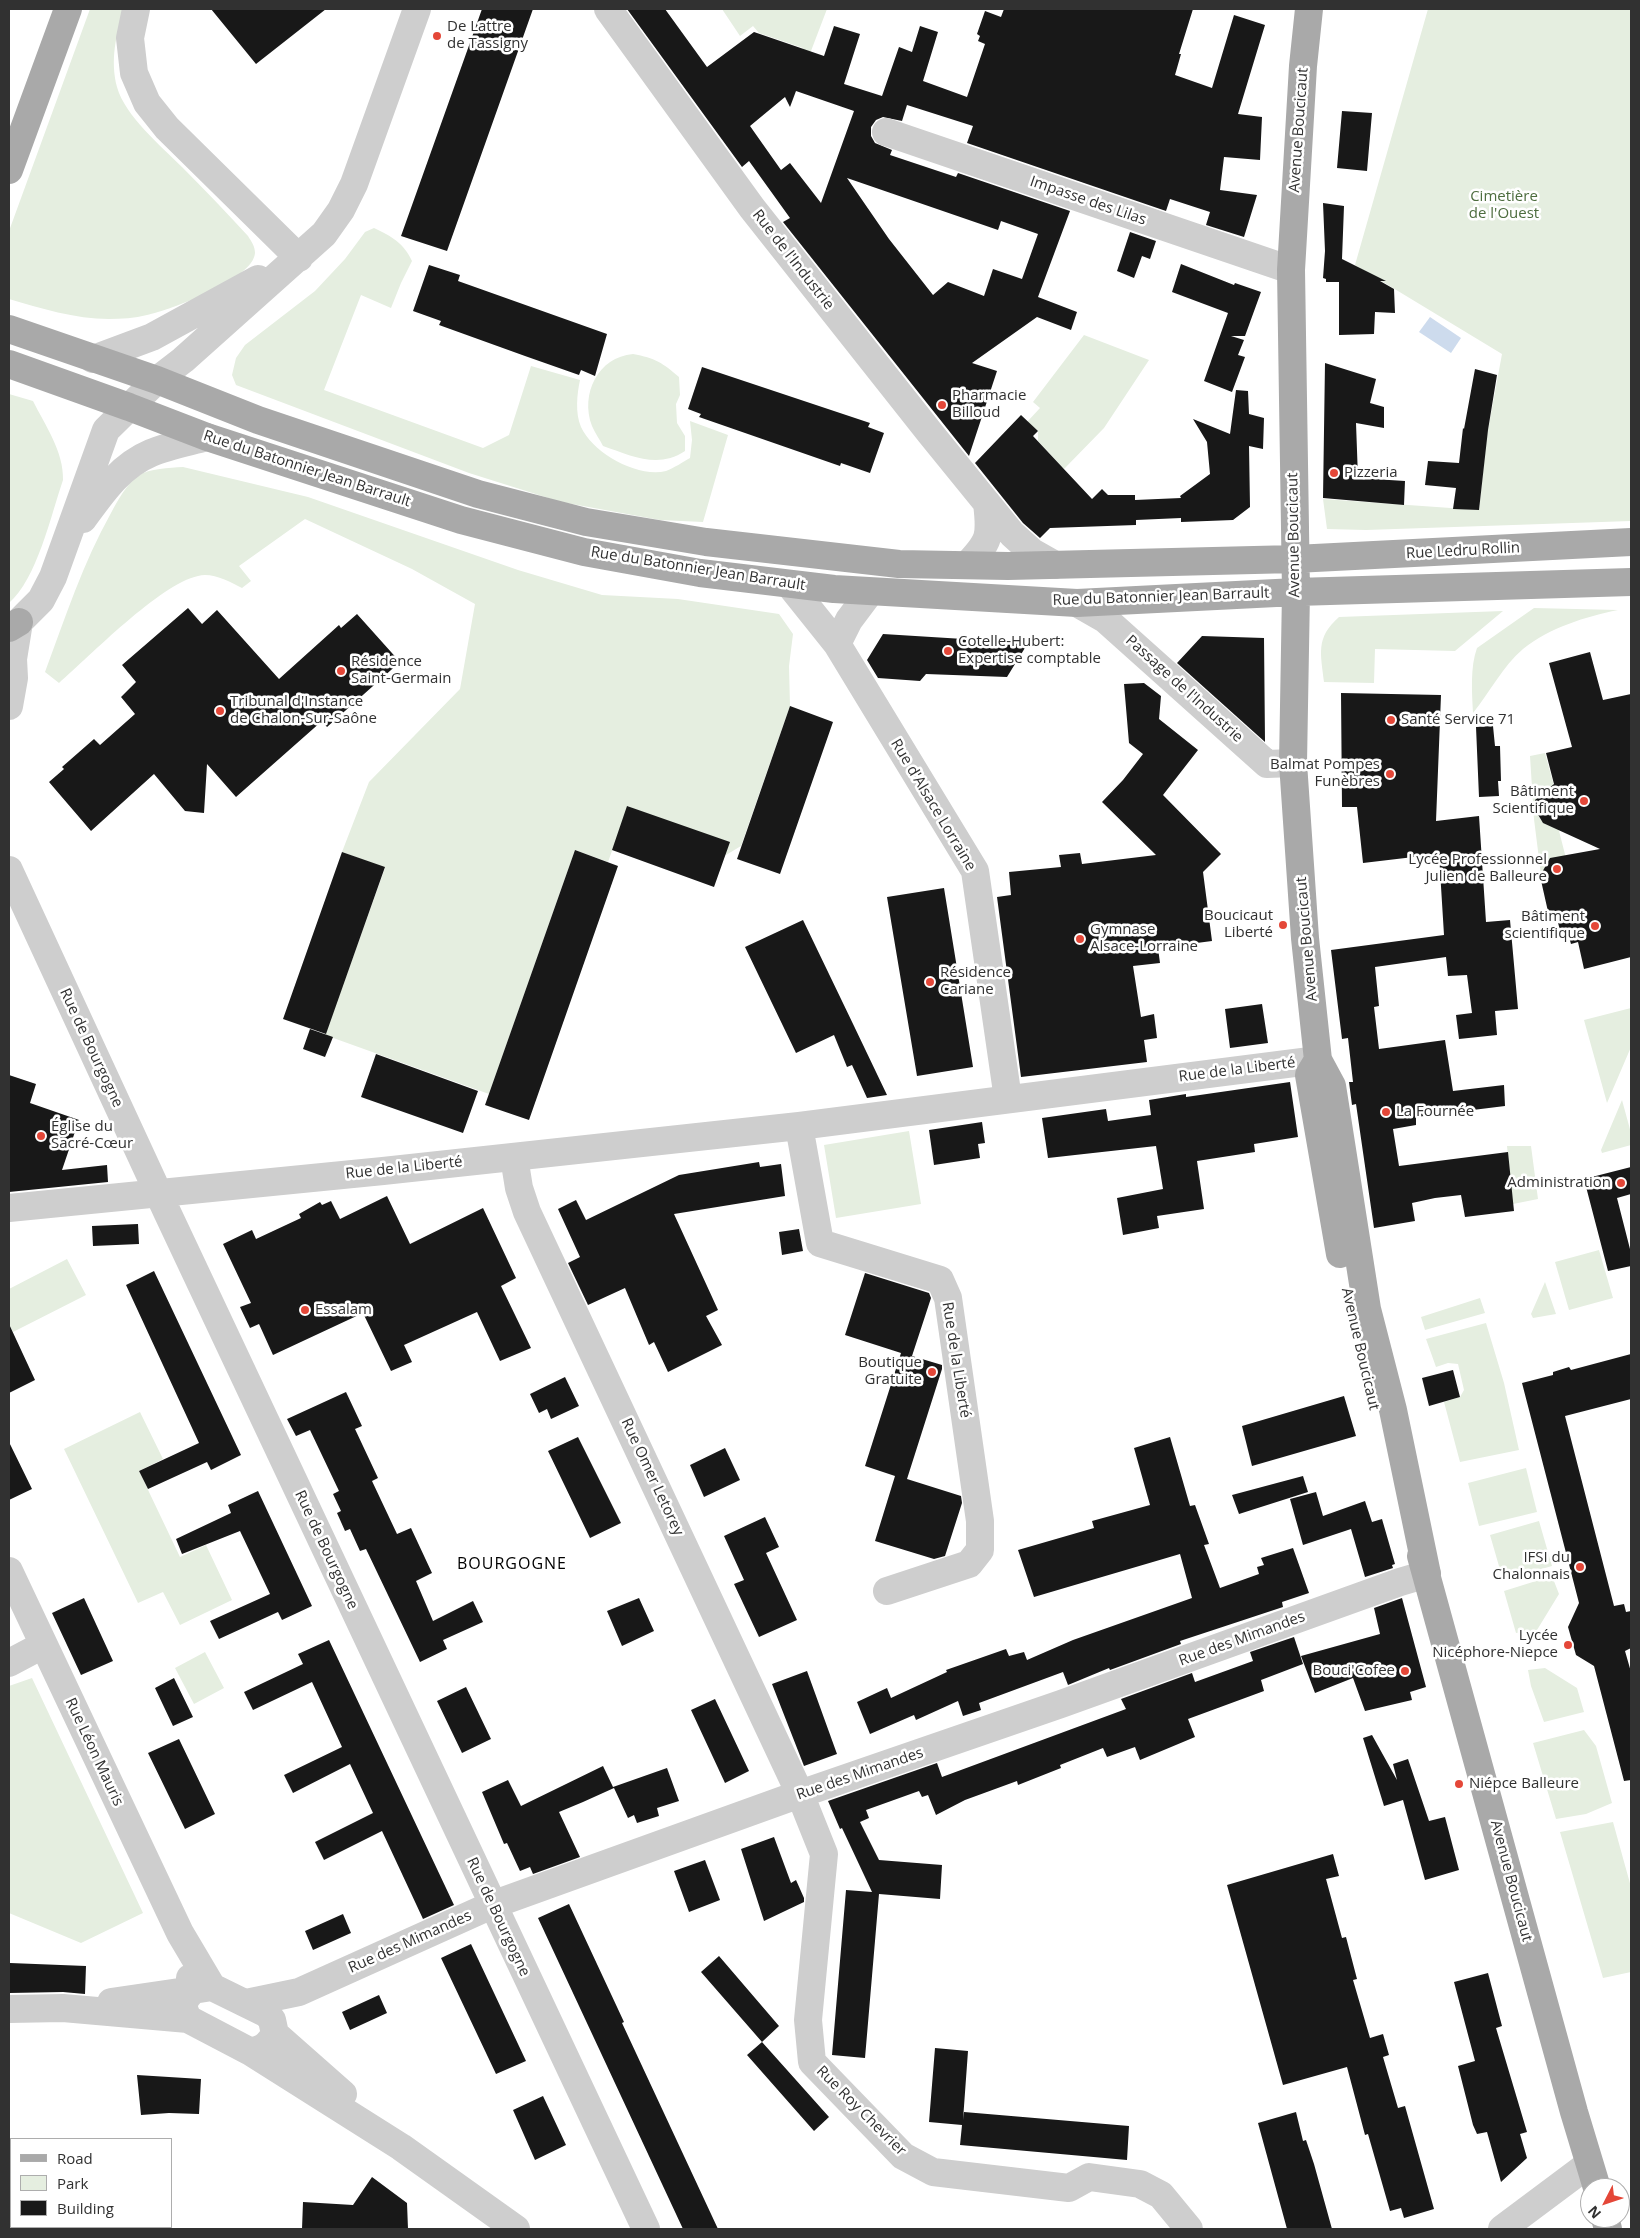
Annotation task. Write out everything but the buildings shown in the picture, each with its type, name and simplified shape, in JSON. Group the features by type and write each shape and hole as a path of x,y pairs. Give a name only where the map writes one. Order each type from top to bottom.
{"main road":[{"path":"9,170 68,9"},
{"name":"Avenue Boucicaut","path":"1303,10 1303,66 1290,270 1296,592 1293,763 1305,938 1318,1060 1309,1075 1352,1323 1375,1416 1427,1574 1593,2176"},
{"name":"Rue du Batonnier Jean Barrault","path":"15,331 157,380 258,420 469,491 586,522 715,544 899,564 1055,565 1295,559"},
{"name":"Rue du Batonnier Jean Barrault","path":"9,365 129,407 207,437 461,520 584,552 700,572 789,584 870,592 1076,603 1296,592"},
{"name":"Rue Ledru Rollin","path":"1295,559 1631,542"},
{"path":"1296,592 1631,582"}],"street":[{"path":"136,9 130,38 134,73 147,103 167,128 299,258"},
{"path":"9,706 14,678 14,625 41,600 53,577 106,430 157,380 299,258 324,234 341,210 354,184 417,9"},
{"name":"Rue de l'Industrie","path":"608,9 752,208 987,504 1012,534 1032,552 1055,565"},
{"name":"Impasse des Lilas","path":"886,132 1290,270"},
{"path":"93,359 152,338 299,258"},
{"path":"66,542 112,480 133,462 152,452 207,437"},
{"path":"967,565 985,546 990,528 987,504"},
{"name":"Rue d'Alsace Lorraine","path":"789,584 836,644 975,871 1008,1099"},
{"path":"836,644 849,620 870,592"},
{"name":"Passage de l'Industrie","path":"1076,603 1105,618 1267,764 1293,763"},
{"name":"Rue de Bourgogne","path":"9,870 492,1905 646,2229"},
{"name":"Rue de la Liberté","path":"9,1208 159,1194 800,1126 1318,1060"},
{"name":"Rue de la Liberté","path":"800,1126 820,1243 940,1280 948,1298 980,1521 980,1550 969,1564 887,1591"},
{"name":"Rue Omer Letorey","path":"514,1157 518,1188 527,1212 800,1794"},
{"name":"Rue Léon Mauris","path":"9,1571 180,1933 202,1989"},
{"name":"Rue des Mimandes","path":"246,2004 299,1992 492,1905 800,1794 1427,1574"},
{"path":"9,1663 43,1645"},
{"name":"Rue Roy Chevrier","path":"800,1794 824,1854 808,2020 812,2062 903,2156 933,2172 1069,2188 1089,2177 1140,2184 1161,2196 1189,2229"},
{"path":"188,2019 183,2007 186,1998 202,1989"},
{"path":"63,2008 202,1989 246,2004 267,2014 272,2020 274,2030 402,2147"},
{"path":"249,2051 258,2051 266,2046 274,2030 299,1992"},
{"path":"9,2009 63,2008 188,2019 249,2051 402,2147 516,2229"},
{"path":"1502,2229 1593,2176"}],"green space":[{"path":"90,9 124,9 116,38 114,57 115,77 121,98 145,130 248,236 255,250 251,263 241,273 209,292 158,312 123,319 83,317 9,299 9,231"},
{"path":"722,9 827,9 803,72 796,70 803,48 759,33 753,26 740,36"},
{"name":"Cimetière de l'Ouest","path":"1428,9 1631,9 1631,521 1366,530 1327,529 1323,499 1479,510 1487,435 1502,354 1355,265"},
{"path":"374,228 396,241 405,249 412,261 391,308 361,295 324,390 483,448 509,435 531,366 580,380 577,410 581,427 595,446 617,461 630,467 642,471 666,471 690,458 692,440 690,421 728,435 703,522 660,520 561,502 469,473 236,385 232,375 236,358 245,345 315,291 345,259 365,232"},
{"path":"1084,335 1149,360 1104,428 1064,469 1038,441 1038,431 1027,422 1040,408 1033,402"},
{"path":"633,354 658,362 679,377 680,395 676,404 677,423 685,436 685,451 675,456 655,460 624,454 603,446 592,426 588,402 590,390 595,379 610,362"},
{"path":"9,394 33,401 57,449 63,480 42,546 28,579 9,603"},
{"path":"183,467 308,497 518,570 602,595 678,599 779,614 793,634 789,666 790,706 741,846 726,855 628,806 608,862 575,850 489,1094 325,1035 385,868 342,852 369,782 460,689 475,604 412,569 305,519 239,566 251,581 242,588 221,578 209,575 198,576 182,582 145,606 59,683 45,672 83,571 116,503 130,484 143,473"},
{"path":"1534,608 1618,610 1569,624 1534,641 1509,663 1473,713 1472,672 1477,648"},
{"path":"1503,611 1455,651 1375,649 1374,683 1324,682 1321,647 1326,632 1339,617"},
{"path":"1545,753 1554,786 1537,798 1538,814 1540,819 1547,825 1558,827 1569,870 1594,851 1631,841 1631,873 1566,889 1541,875 1534,819 1530,756"},
{"path":"1631,1008 1631,1047 1607,1103 1584,1020"},
{"path":"1622,1100 1631,1133 1631,1145 1602,1153 1601,1150"},
{"path":"909,1131 921,1204 836,1218 824,1145"},
{"path":"1507,1146 1531,1146 1538,1199 1513,1204"},
{"path":"1599,1250 1613,1298 1569,1310 1555,1262"},
{"path":"67,1259 86,1295 13,1332 9,1325 9,1289"},
{"path":"1545,1282 1556,1314 1533,1318 1531,1314"},
{"path":"1480,1298 1485,1313 1425,1330 1421,1317"},
{"path":"1486,1323 1504,1383 1519,1450 1460,1462 1444,1402 1460,1397 1464,1390 1458,1364 1448,1363 1436,1367 1426,1339"},
{"path":"140,1412 163,1459 139,1471 180,1557 206,1545 232,1600 180,1625 163,1592 138,1603 64,1449"},
{"path":"1526,1468 1537,1512 1479,1526 1468,1483"},
{"path":"1539,1521 1552,1566 1503,1580 1490,1535"},
{"path":"1552,1576 1559,1594 1537,1630 1516,1633 1504,1591"},
{"path":"205,1652 224,1688 194,1704 175,1668"},
{"path":"1545,1668 1577,1688 1584,1712 1544,1722 1531,1686 1528,1670"},
{"path":"32,1678 143,1913 81,1943 9,1913 9,1686"},
{"path":"1584,1730 1596,1746 1612,1803 1586,1814 1556,1819 1533,1743"},
{"path":"1613,1822 1631,1887 1631,1972 1603,1978 1560,1832"}],"water":[{"path":"1430,317 1461,338 1451,353 1419,332"}],"place":[{"name":"De Lattre de Tassigny","path":"437,36"},
{"name":"Pharmacie Billoud","path":"942,405"},
{"name":"Pizzeria","path":"1334,473"},
{"name":"Cotelle-Hubert: Expertise comptable","path":"948,651"},
{"name":"Résidence Saint-Germain","path":"341,671"},
{"name":"Tribunal d'Instance de Chalon-Sur-Saône","path":"220,711"},
{"name":"Santé Service 71","path":"1391,720"},
{"name":"Balmat Pompes Funèbres","path":"1390,774"},
{"name":"Bâtiment Scientifique","path":"1584,801"},
{"name":"Lycée Professionnel Julien de Balleure","path":"1557,869"},
{"name":"Boucicaut Liberté","path":"1283,925"},
{"name":"Bâtiment scientifique","path":"1595,926"},
{"name":"Gymnase Alsace-Lorraine","path":"1080,939"},
{"name":"Résidence Cariane","path":"930,982"},
{"name":"La Fournée","path":"1386,1112"},
{"name":"Église du Sacré-Cœur","path":"41,1136"},
{"name":"Administration","path":"1621,1183"},
{"name":"Essalam","path":"305,1310"},
{"name":"Boutique Gratuite","path":"932,1372"},
{"name":"IFSI du Chalonnais","path":"1580,1567"},
{"name":"Lycée Nicéphore-Niepce","path":"1568,1645"},
{"name":"Bouci'Cofee","path":"1405,1671"},
{"name":"Niépce Balleure","path":"1459,1784"}],"district":[{"name":"BOURGOGNE","path":"512,1564"}]}
